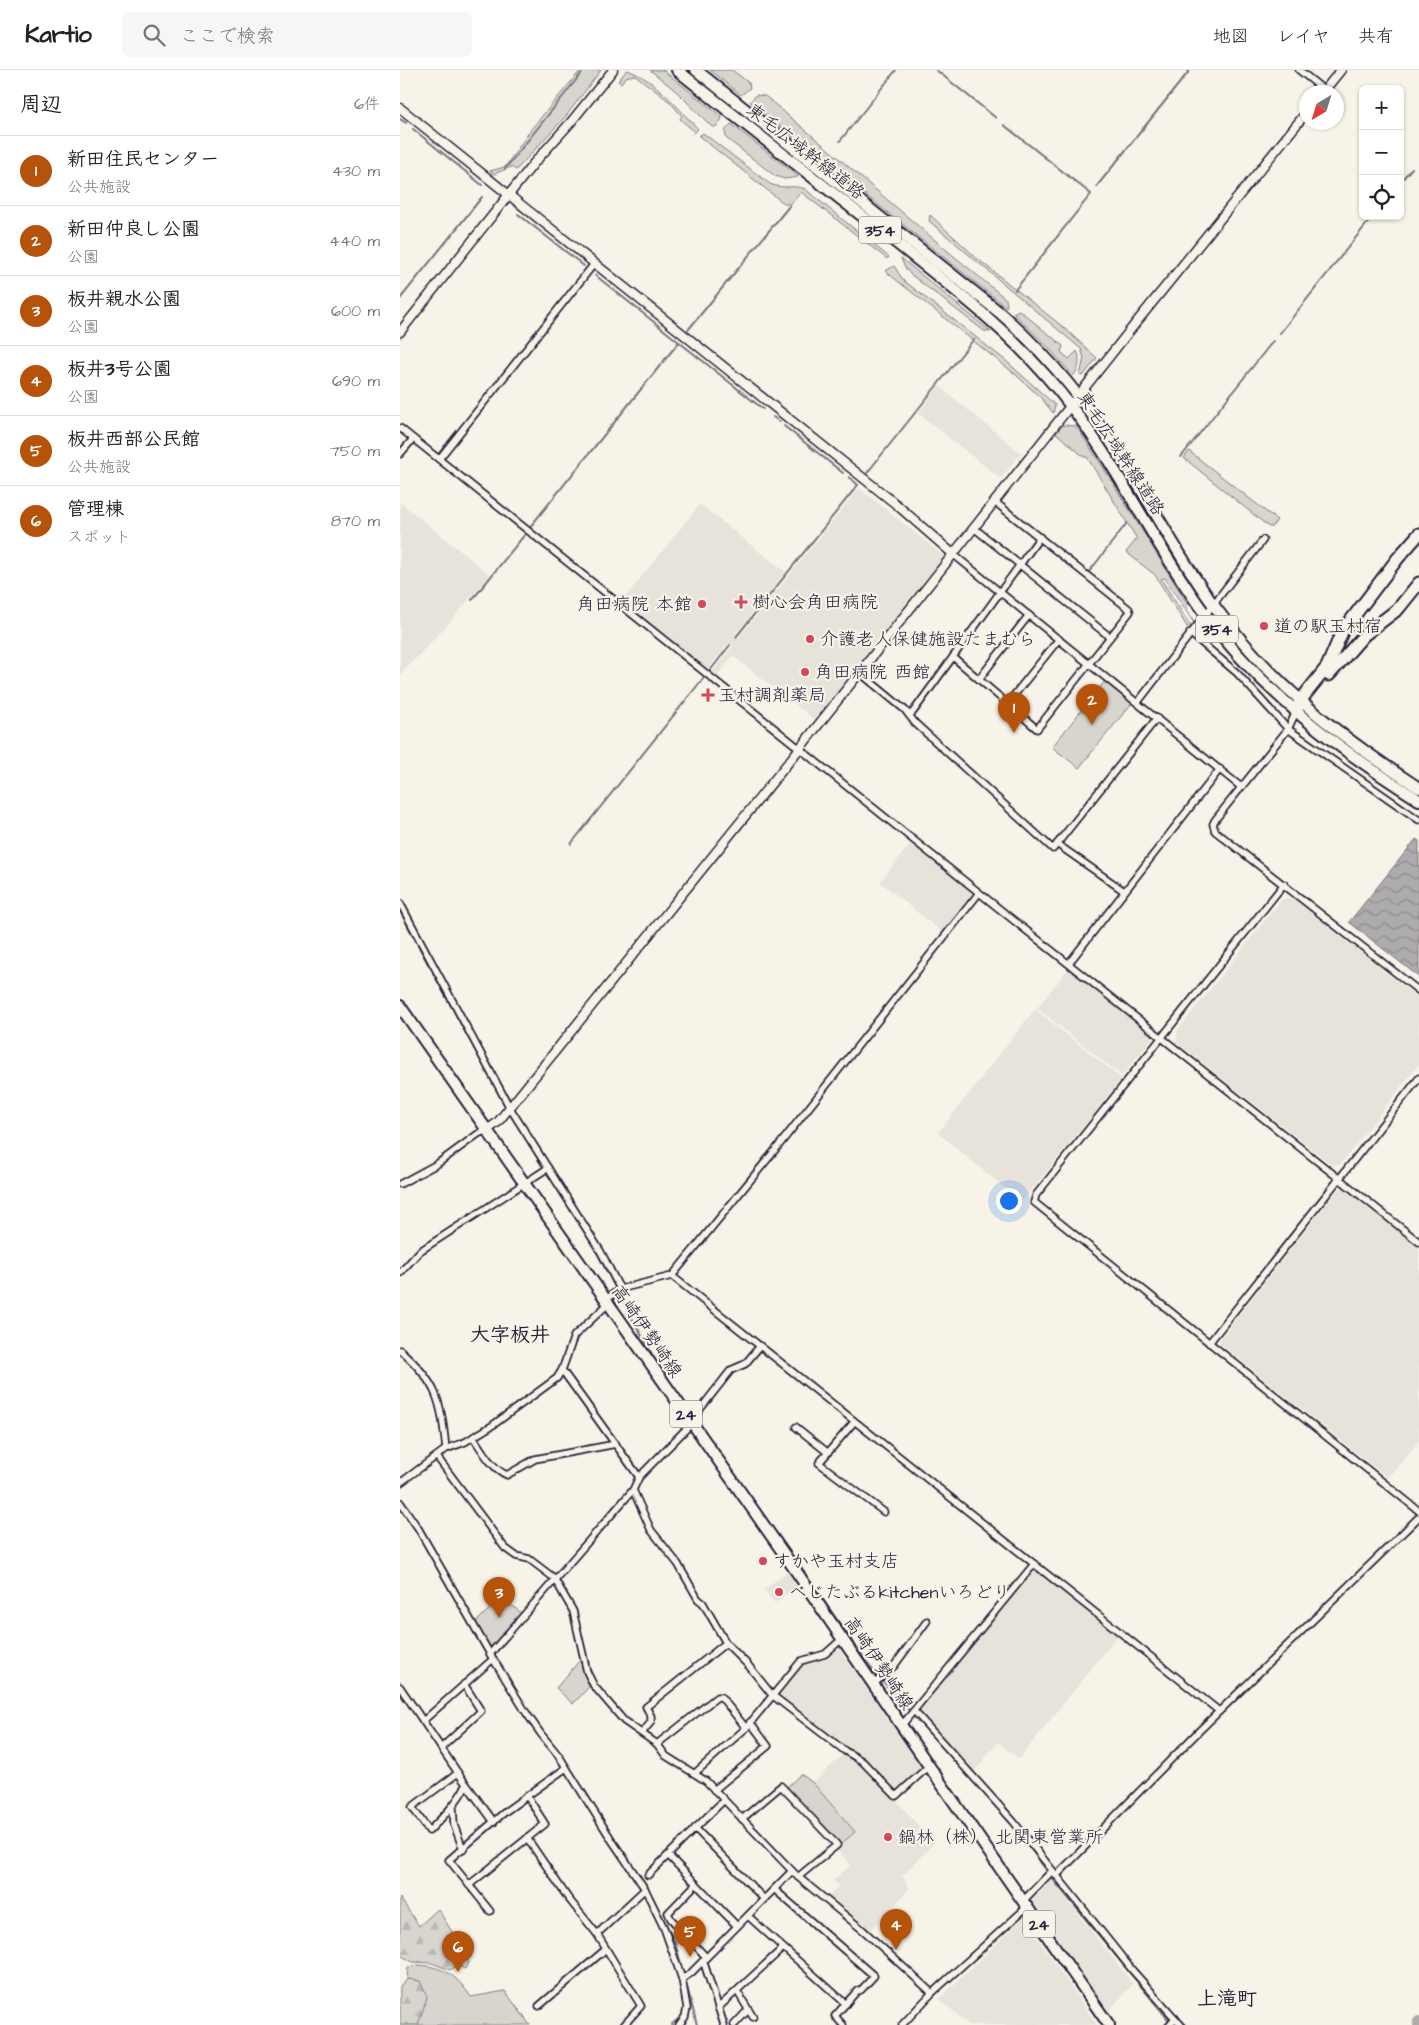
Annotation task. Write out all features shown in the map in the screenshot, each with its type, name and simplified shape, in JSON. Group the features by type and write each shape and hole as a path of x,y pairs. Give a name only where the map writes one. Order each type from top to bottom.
{"highway":[{"path":"1300,706 1327,667 1342,632 1398,558 1419,534"},
{"path":"1300,706 1364,635 1398,609 1419,583"}],"main road":[{"name":"東毛広域幹線道路","path":"677,70 969,300 1032,360 1070,405 1115,468 1204,614 1253,673 1419,788"},
{"name":"東毛広域幹線道路","path":"696,70 998,312 1050,362 1078,396 1120,455 1180,555 1213,604 1261,664 1300,706 1372,770 1419,800"},
{"name":"高崎伊勢崎線","path":"400,1006 843,1638 1025,1904"},
{"name":"24","path":"1025,1904 1109,2025"}],"street":[{"path":"400,332 509,195 613,70"},
{"path":"1299,70 1315,85"},
{"path":"1329,85 1341,70"},
{"path":"400,108 897,505 954,554 1241,787"},
{"path":"400,1184 424,1172 478,1134 494,1126 510,1108 800,748 1070,405 1299,122"},
{"path":"439,459 594,264"},
{"path":"400,428 979,893 1419,1242"},
{"path":"400,454 413,439"},
{"path":"953,657 1037,729 1130,612 1129,609 995,502"},
{"path":"974,528 1110,637"},
{"path":"909,715 1040,537"},
{"path":"1138,702 1204,614 1263,540"},
{"path":"979,679 1029,615"},
{"path":"1190,634 1237,673 1288,729 1419,820"},
{"path":"1007,704 1059,639"},
{"path":"859,672 905,710 915,723 1053,849 1157,718"},
{"path":"1300,706 1288,729 1215,820 1213,824 1215,831 1419,991"},
{"path":"1068,963 1220,769"},
{"path":"1057,844 1124,892"},
{"path":"1284,884 1036,1195 1034,1202 1419,1512"},
{"path":"400,1483 446,1449 474,1437 557,1378 562,1370 574,1336 620,1289 672,1276 979,893"},
{"path":"400,903 510,1108 601,1252 620,1289"},
{"path":"1209,1343 1419,1078"},
{"path":"400,1273 420,1251 548,1168"},
{"path":"672,1276 1219,1711"},
{"path":"423,1721 464,1684 491,1656 554,1578 633,1490 639,1477 692,1423 698,1412 732,1370 745,1364 760,1346"},
{"path":"400,1350 419,1367 430,1380 436,1392 440,1406 446,1449"},
{"path":"562,1370 639,1477"},
{"path":"854,1422 819,1463 884,1512"},
{"path":"796,1428 827,1452"},
{"path":"474,1437 488,1459 503,1474 507,1475 535,1459 616,1444"},
{"path":"437,1457 505,1548 516,1556 529,1559 554,1578 573,1611 587,1672 594,1686 624,1721 657,1744 666,1756 695,1773 724,1800 798,1877 864,1931 932,1993"},
{"path":"633,1490 651,1530 678,1564 726,1643 748,1665 772,1695 845,1751 862,1761 896,1796 929,1766"},
{"path":"400,1502 418,1528 491,1656 527,1714 566,1768 612,1842 645,1889 664,1928 682,1979 687,2008 685,2017 678,2025"},
{"path":"902,2025 1054,1873 1419,1517"},
{"path":"902,1725 1034,1564"},
{"path":"874,1684 894,1666 927,1621"},
{"path":"695,1773 746,1728 801,1661 825,1654 843,1638"},
{"path":"642,1733 651,1722 652,1716 646,1708 726,1643"},
{"path":"441,1748 481,1711 464,1684"},
{"path":"400,1687 466,1785 494,1822"},
{"path":"657,1744 717,1697 721,1698 746,1728"},
{"path":"914,1712 1013,1821 1133,1971 1181,2025"},
{"path":"714,1790 768,1746 750,1722"},
{"path":"490,1911 449,1860 527,1796 566,1768"},
{"path":"458,1773 412,1807 429,1831 452,1807 466,1785"},
{"path":"742,1820 781,1786 787,1792 837,1845 798,1877"},
{"path":"469,1885 544,1824 527,1796"},
{"path":"648,1876 724,1800"},
{"path":"452,1807 454,1825 462,1849"},
{"path":"695,1828 764,1899"},
{"path":"527,1838 568,1898 597,1934 641,2006 624,2025"},
{"path":"668,1855 737,1926"},
{"path":"682,1979 691,1973 792,1871"},
{"path":"696,1884 668,1913 704,1958 724,2025"},
{"path":"597,1934 645,1889"},
{"path":"774,1889 874,1976 861,1990 857,1991 835,2016 843,2025"},
{"path":"748,1916 846,2004"},
{"path":"539,2006 606,1948"},
{"path":"718,2008 783,1948"},
{"path":"737,1992 753,2017"},
{"path":"734,2025 748,2010"},
{"path":"1169,2025 1174,2018"}],"shaded area":[{"path":"939,386 1021,453 1001,479 918,413"},
{"path":"859,488 944,556 815,720 733,656 716,678 711,673 733,646 729,643 707,670 624,603 623,600 700,504 785,572 734,636 738,639"},
{"path":"400,502 490,575 400,675"},
{"path":"911,843 973,891 973,895 943,933 880,882"},
{"path":"1291,897 1419,998 1419,1064 1340,1165 1332,1165 1176,1042 1178,1030 1281,900"},
{"path":"1068,969 1154,1036 1122,1076 1037,1008"},
{"path":"1035,1009 1122,1079 1022,1202 938,1133"},
{"path":"1344,1188 1419,1248 1419,1441 1388,1478 1220,1344 1220,1339 1338,1189"},
{"path":"1033,1567 1119,1634 1019,1759 998,1742 974,1772 920,1711 920,1708"},
{"path":"787,1571 797,1585 775,1603 764,1590"},
{"path":"839,1649 921,1766 898,1790 893,1789 870,1763 845,1748 780,1698 779,1692 802,1665 828,1657"},
{"path":"843,1754 867,1768 934,1843 902,1876 910,1888 870,1931 828,1897 839,1886 833,1880 851,1865 836,1849 855,1832 813,1783"},
{"path":"1051,1880 1133,1984 1108,2012 1031,1902"},
{"path":"1023,1918 1097,2025 969,2025 939,1999"}],"green space":[{"path":"581,70 601,70 566,116 516,170 511,167 494,174 490,171 505,167 532,128"},
{"path":"627,70 637,74 656,87 698,129 693,134 694,131 680,119 682,116 670,102 635,75 626,77 621,83 618,81"},
{"path":"650,70 663,70 722,117 721,121 716,127 712,127 677,92"},
{"path":"710,70 732,70 749,83 750,88 741,95"},
{"path":"756,95 765,96 1006,299 1006,307 750,102"},
{"path":"731,124 798,177 785,179 775,176 726,138 725,131"},
{"path":"703,133 770,184 779,187 805,189 889,257 887,259 801,192 790,205 788,203 786,205 699,136"},
{"path":"930,215 979,260 1063,327 1097,358 1083,376 1080,375 1084,358 1081,349 929,221"},
{"path":"901,258 991,332 984,331 910,274"},
{"path":"894,266 903,280 1005,360 1055,405 1053,413 1042,399 1015,374 885,271"},
{"path":"1019,310 1063,346 1061,352 1069,359 1077,351 1079,364 1073,376 1048,347 1013,313"},
{"path":"1063,425 1076,426 1187,603 1187,610 1194,623 1165,578 1161,579 1191,627 1189,630 1155,575 1126,552 1137,539 1087,457 1084,457 1056,433"},
{"path":"1189,451 1277,520 1272,527 1269,527 1184,458"},
{"path":"1105,681 1132,703 1079,768 1052,747"},
{"path":"502,1597 521,1613 493,1647 490,1646 475,1623"},
{"path":"580,1660 589,1687 573,1704 556,1688"},
{"path":"801,1774 813,1783 855,1832 840,1845 786,1788"},
{"path":"400,1898 419,1926 438,1909 469,1963 465,1969 457,1965 450,1970 432,1963 413,1962 400,1955"},
{"path":"418,1965 443,1970 455,1978 471,1997 505,1991 530,2025 400,2025 405,2002 408,1967"},
{"path":"408,1979 420,1981 427,1997 418,2025 400,2025 400,1986"}],"water":[{"path":"1416,839 1419,841 1419,977 1349,922"}],"waterway":[{"path":"505,169 584,70"},
{"path":"840,141 896,70"},
{"path":"936,70 996,118"},
{"path":"1097,186 1190,70"},
{"path":"400,119 406,123"},
{"path":"1004,125 1091,194 1015,290"},
{"path":"413,129 482,185"},
{"path":"1404,177 1412,168"},
{"path":"400,299 482,197"},
{"path":"688,330 790,205"},
{"path":"518,214 584,266"},
{"path":"1280,333 1370,220"},
{"path":"595,275 763,409"},
{"path":"867,473 974,339"},
{"path":"1181,457 1273,341"},
{"path":"530,527 679,342"},
{"path":"773,417 780,422"},
{"path":"784,426 843,473"},
{"path":"736,637 858,485 849,477"},
{"path":"1089,572 1127,523"},
{"path":"472,600 526,533"},
{"path":"709,672 730,645"},
{"path":"571,844 705,676"},
{"path":"400,911 428,964"},
{"path":"433,973 505,1105"},
{"path":"512,1116 542,1165"},
{"path":"548,1174 595,1249 615,1287"},
{"path":"620,1296 658,1365 871,1668 1016,1829 1055,1882 1173,2025"},
{"path":"579,1782 607,1827"},
{"path":"648,1889 675,1942 683,1972"},
{"path":"686,1983 697,2025"},
{"path":"671,2025 683,2015"}],"place":[{"name":"樹心会角田病院","path":"741,602"},
{"name":"角田病院 本館","path":"702,604"},
{"name":"道の駅玉村宿","path":"1264,626"},
{"name":"介護老人保健施設たまむら","path":"810,639"},
{"name":"角田病院 西館","path":"805,672"},
{"name":"玉村調剤薬局","path":"708,695"},
{"name":"新田仲良し公園","path":"1092,725"},
{"name":"新田住民センター","path":"1014,733"},
{"name":"すかや玉村支店","path":"763,1561"},
{"name":"べじたぶるkitchenいろどり","path":"779,1592"},
{"name":"板井親水公園","path":"499,1618"},
{"name":"鍋林（株） 北関東営業所","path":"888,1837"},
{"name":"板井3号公園","path":"896,1950"},
{"name":"板井西部公民館","path":"690,1957"},
{"name":"管理棟","path":"458,1972"}],"district":[{"name":"大字板井","path":"510,1334"},
{"name":"上滝町","path":"1227,1998"}]}
